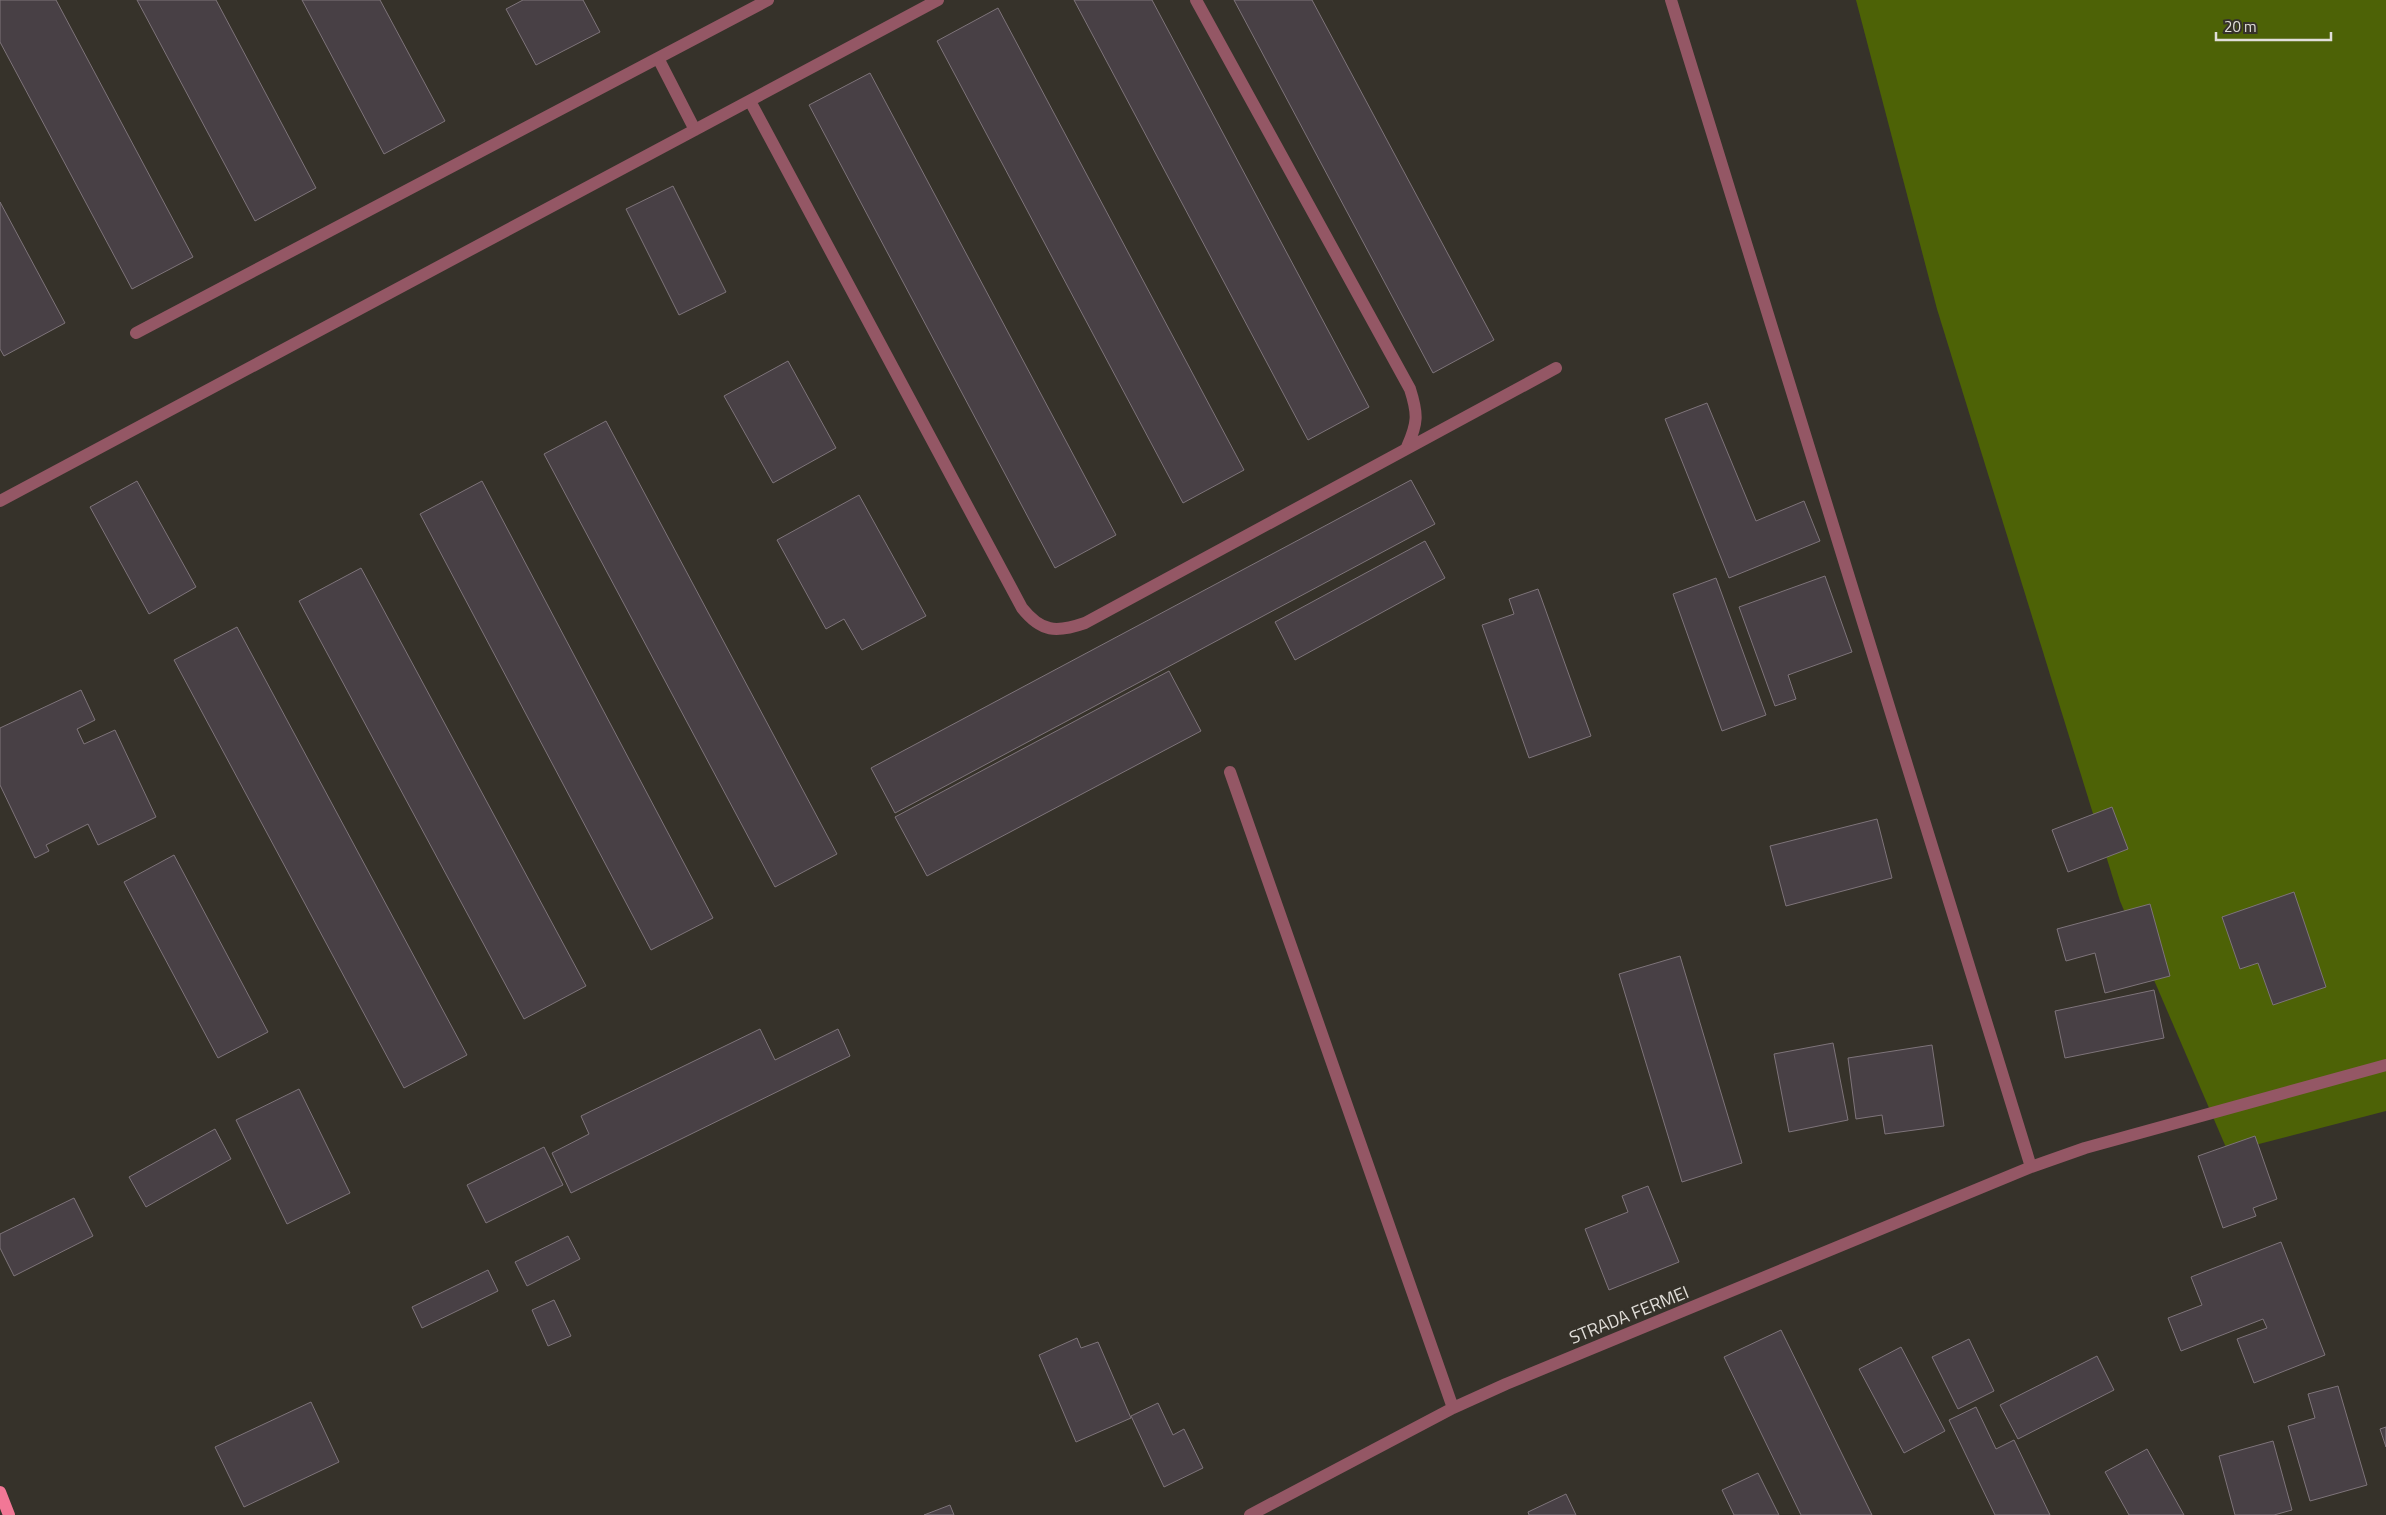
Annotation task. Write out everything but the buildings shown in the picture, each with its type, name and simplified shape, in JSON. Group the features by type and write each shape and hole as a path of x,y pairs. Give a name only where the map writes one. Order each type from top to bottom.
{"main road":[{"path":"0,1492 9,1515"}],"street":[{"path":"136,334 768,0"},
{"path":"0,501 938,0"},
{"path":"1196,0 1410,390 1416,409 1416,427 1407,447"},
{"path":"1672,0 2031,1167"},
{"path":"658,58 695,130"},
{"path":"750,101 1022,608 1034,623 1048,629 1068,629 1084,623 1556,368"},
{"path":"1230,772 1453,1408"},
{"name":"STRADA FERMEI","path":"1250,1515 1453,1408 2031,1167 2085,1148 2386,1065"}],"green space":[{"path":"1856,0 2386,0 2386,1111 2228,1152 2120,901 1937,309"}]}
